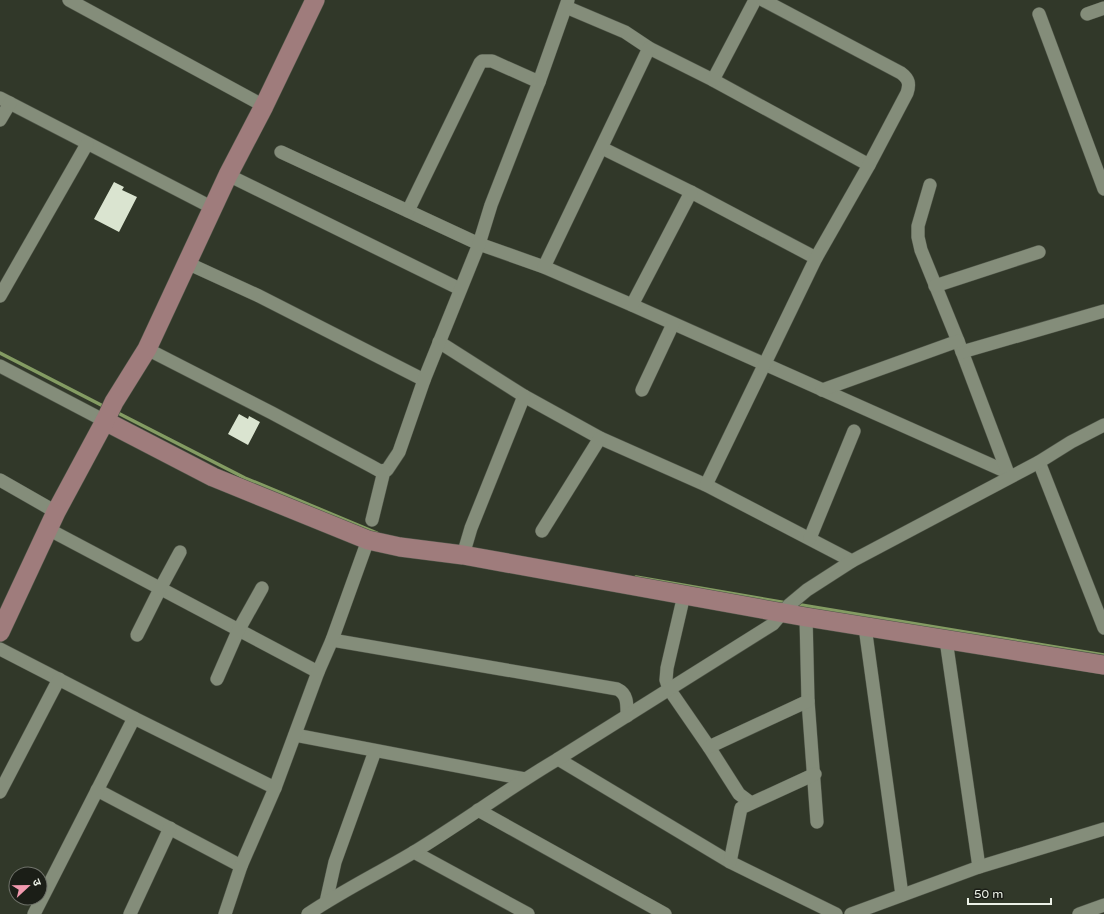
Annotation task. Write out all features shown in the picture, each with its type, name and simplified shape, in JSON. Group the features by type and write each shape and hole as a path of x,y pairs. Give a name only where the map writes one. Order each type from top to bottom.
{"street":[{"path":"69,0 264,106"},
{"path":"0,632 52,521 110,412 147,349 228,175 264,106 315,0"},
{"path":"713,80 755,0"},
{"path":"706,485 816,258 869,165 907,93 910,84 907,77 764,0"},
{"path":"372,520 384,471 387,470 399,452 424,380 479,244 491,205 539,82 567,3 625,32 649,48 713,80 869,165"},
{"path":"1087,14 1104,8"},
{"path":"1039,14 1104,189"},
{"path":"544,267 649,48"},
{"path":"408,211 482,61 492,61 539,82"},
{"path":"0,120 5,100 87,144 213,208"},
{"path":"0,296 87,144"},
{"path":"602,148 691,192 816,258"},
{"path":"281,152 479,244 544,267 632,305 1008,474"},
{"path":"228,175 460,289"},
{"path":"930,185 918,226 918,237 935,286 960,347 1008,474"},
{"path":"632,305 691,192"},
{"path":"935,286 1039,252"},
{"path":"187,263 259,296 424,380"},
{"path":"822,390 960,347 1104,311"},
{"path":"642,390 673,324"},
{"path":"439,342 524,396 600,438 706,485 852,561"},
{"path":"147,349 371,466 384,471"},
{"path":"0,366 110,412 213,477 368,540 400,547 464,553 684,594 787,609 806,617 1104,665"},
{"path":"464,553 471,528 524,396"},
{"path":"308,914 326,902 414,852 525,779 773,624 807,590 852,561 1008,474 1039,462 1071,442 1104,425"},
{"path":"810,538 854,431"},
{"path":"542,531 600,438"},
{"path":"1039,462 1104,628"},
{"path":"0,480 52,521 160,588 238,631 318,672"},
{"path":"225,914 241,866 275,788 318,672 332,640 368,540"},
{"path":"137,635 180,552"},
{"path":"217,679 238,631 262,588"},
{"path":"684,594 667,668 666,676 669,689 739,794 752,803"},
{"path":"806,617 808,701 815,774 817,822"},
{"path":"865,627 902,895"},
{"path":"332,640 617,689 621,691 626,698 627,716"},
{"path":"946,640 979,867"},
{"path":"0,649 275,788"},
{"path":"0,792 59,679"},
{"path":"709,747 808,701"},
{"path":"34,914 134,718"},
{"path":"294,735 525,779"},
{"path":"326,902 335,862 375,751"},
{"path":"558,759 730,862 836,914"},
{"path":"730,862 742,808 815,774"},
{"path":"97,790 241,866"},
{"path":"478,810 665,914"},
{"path":"130,914 170,828"},
{"path":"851,914 979,867 1104,829"},
{"path":"414,852 528,914"},
{"path":"1079,914 1104,905"}],"building":[{"path":"114,182 124,187 122,190 137,197 119,232 94,219"},
{"path":"239,414 248,419 249,416 260,422 248,445 228,434"}],"waterway":[{"path":"0,353 105,407"},
{"path":"116,412 245,478 377,533"},
{"path":"636,577 787,603"},
{"path":"795,604 1104,655"}]}
